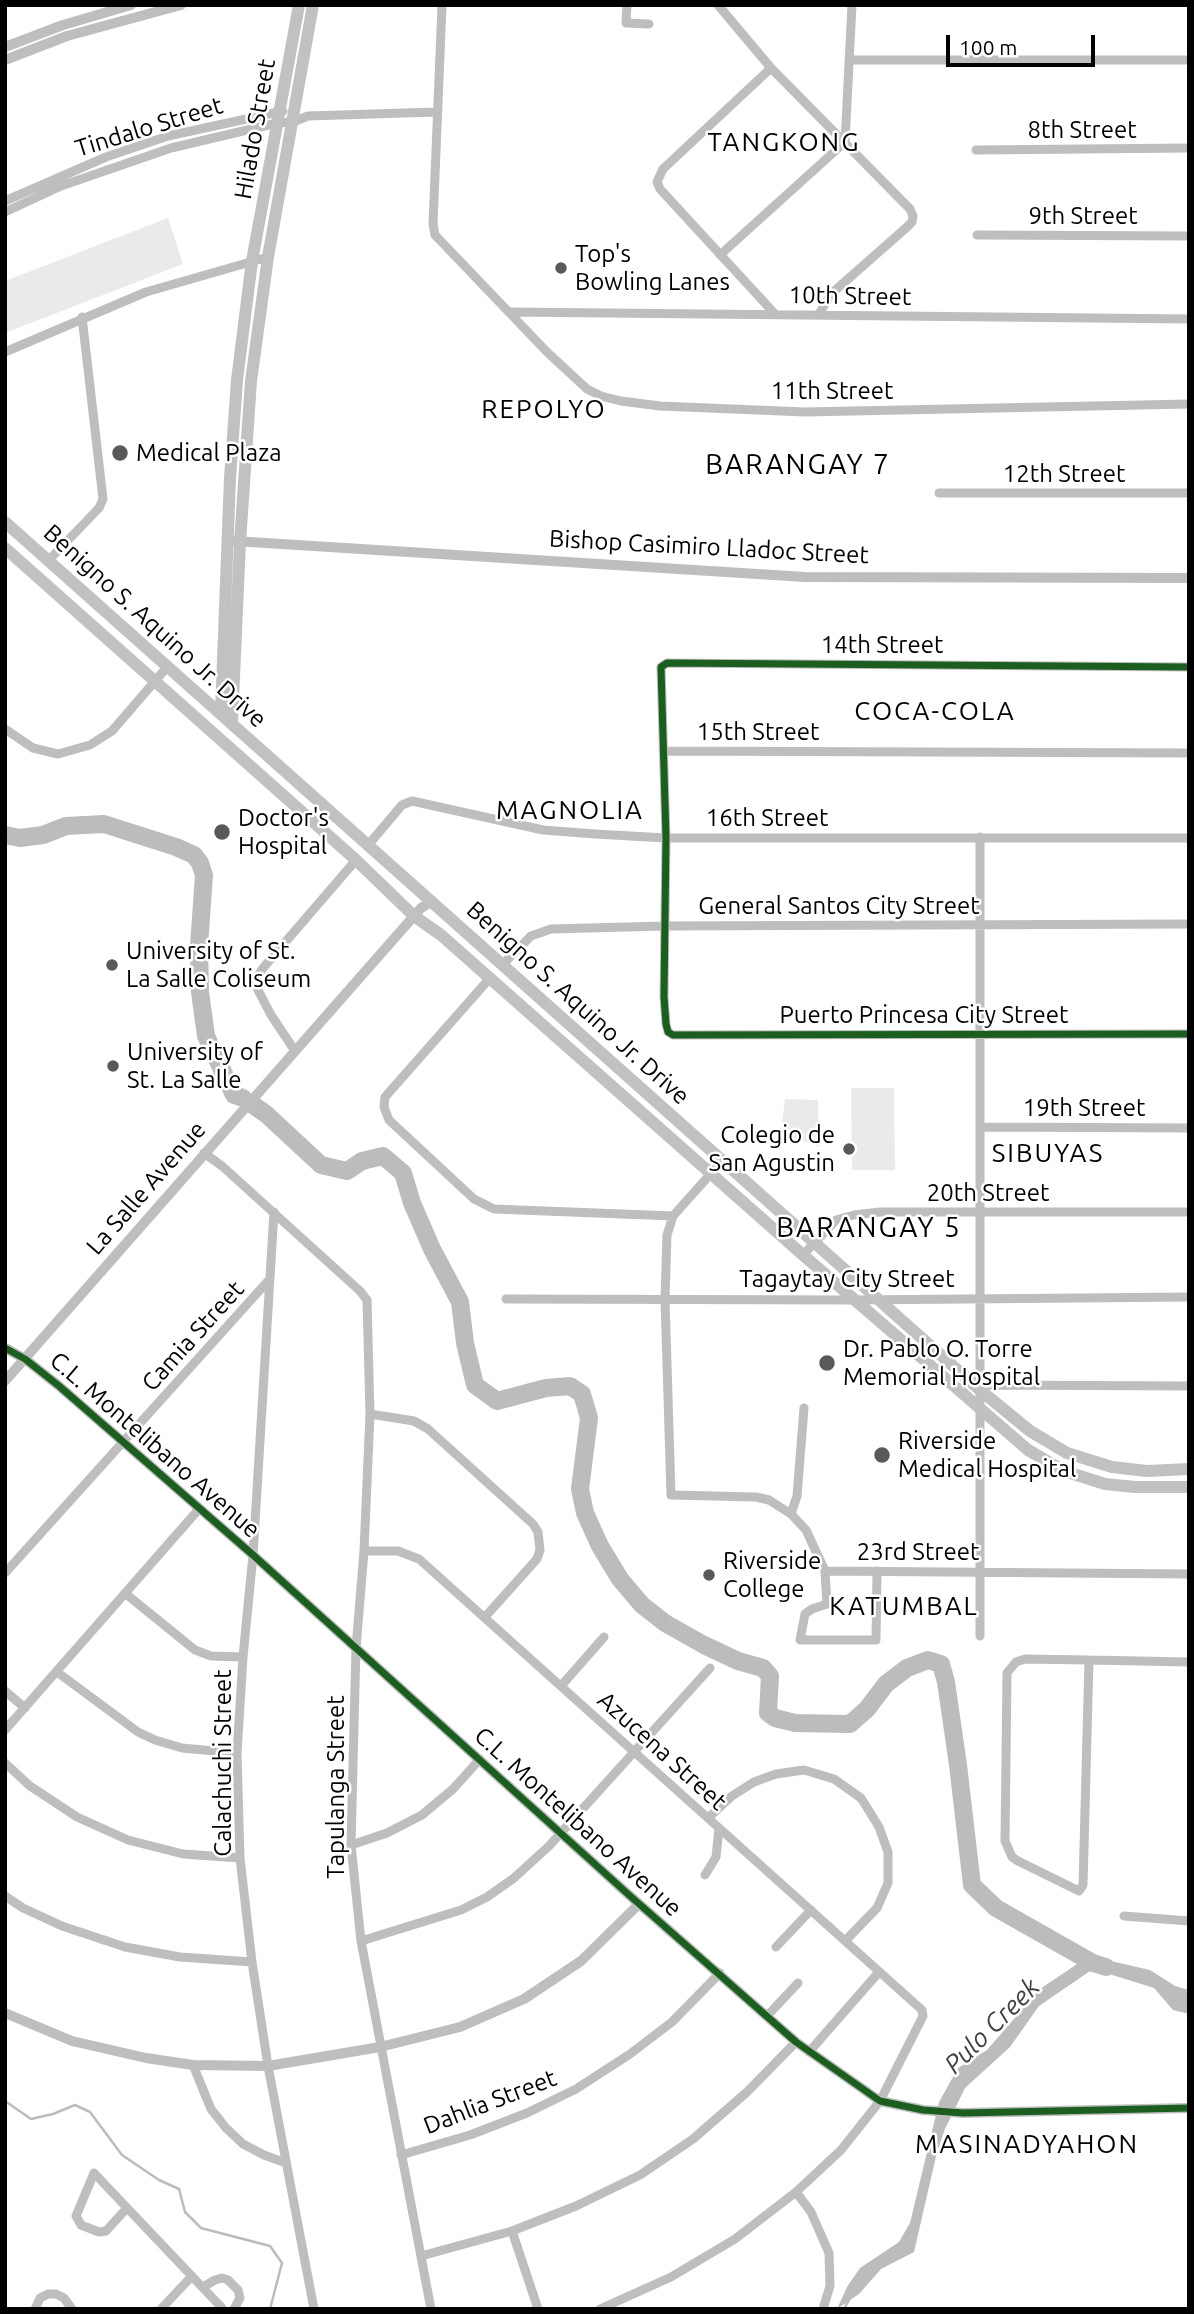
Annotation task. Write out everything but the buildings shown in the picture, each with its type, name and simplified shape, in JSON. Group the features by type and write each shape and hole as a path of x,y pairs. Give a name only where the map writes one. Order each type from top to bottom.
{"main road":[{"name":"Hilado Street","path":"234,541 234,418 253,261 299,5"},
{"name":"Hilado Street","path":"234,541 268,257 313,5"},
{"name":"Benigno S. Aquino Jr. Drive","path":"5,522 1030,1431 1080,1459 1123,1469 1189,1469"},
{"path":"221,712 234,541"},
{"path":"232,722 234,541"},
{"name":"Benigno S. Aquino Jr. Drive","path":"5,548 356,860 414,916 534,1017 980,1410 1040,1458 1075,1476 1116,1486 1189,1487"},
{"path":"113,646 127,630"},
{"path":"534,1017 547,1003"},
{"path":"639,1111 652,1097"}],"street":[{"path":"112,16 131,5"},
{"path":"5,47 112,16 181,5"},
{"path":"437,112 442,5"},
{"path":"628,5 626,23 649,24"},
{"path":"718,5 771,68 910,209 913,216 912,222 906,228 831,294 818,314"},
{"path":"720,255 845,142 852,5"},
{"path":"5,60 65,30"},
{"path":"849,60 1189,60"},
{"path":"771,68 663,169 657,182 660,189 775,314"},
{"name":"Tindalo Street","path":"5,212 106,157 168,136 278,117 437,112"},
{"name":"11th Street","path":"437,112 433,219 435,235 587,389 601,396 660,406 806,412 1189,404"},
{"name":"Tindalo Street","path":"5,201 59,182 278,117"},
{"path":"168,136 171,148"},
{"name":"8th Street","path":"976,150 1189,148"},
{"name":"9th Street","path":"977,235 1189,236"},
{"path":"5,352 146,292 268,257"},
{"name":"10th Street","path":"510,312 1189,319"},
{"path":"49,560 99,508 103,499 82,317"},
{"name":"12th Street","path":"939,493 1189,493"},
{"name":"Bishop Casimiro Lladoc Street","path":"234,541 805,577 1189,578"},
{"name":"14th Street","path":"663,751 661,667 667,663 1189,667"},
{"path":"5,729 33,748 58,754 90,745 111,731 168,666"},
{"path":"663,751 666,838 664,926"},
{"name":"15th Street","path":"663,751 1189,753"},
{"name":"16th Street","path":"369,844 402,805 412,801 543,830 666,838 1189,838"},
{"path":"980,837 981,1636"},
{"path":"295,1051 271,1015 258,990 256,979 356,860"},
{"name":"La Salle Avenue","path":"5,1381 421,908 432,901"},
{"name":"General Santos City Street","path":"503,964 531,936 541,931 664,926 1189,924"},
{"name":"Puerto Princesa City Street","path":"664,926 666,1024 668,1032 673,1035 1189,1034"},
{"path":"489,978 386,1097 384,1107 390,1120 474,1199 494,1209 673,1216 723,1160"},
{"name":"19th Street","path":"980,1127 1189,1128"},
{"path":"204,1153 274,1212"},
{"name":"Calachuchi Street","path":"274,1212 253,1555 237,1753 240,1858 268,2066 314,2309"},
{"name":"Tapulanga Street","path":"274,1212 360,1291 366,1300 370,1414 364,1551 356,1648 351,1845 361,1941 431,2309"},
{"name":"20th Street","path":"803,1255 836,1220 854,1214 1189,1212"},
{"name":"23rd Street","path":"673,1216 667,1236 665,1299 671,1495 756,1497 769,1500 791,1514 806,1530 825,1571 1189,1574"},
{"name":"Camia Street","path":"5,1573 268,1281"},
{"name":"Tagaytay City Street","path":"506,1299 1189,1297"},
{"name":"C.L. Montelibano Avenue","path":"5,1348 25,1359 59,1386 253,1555 796,2042 880,2101 923,2110 963,2113 1189,2108"},
{"path":"980,1387 1189,1386"},
{"path":"791,1514 797,1496 804,1408"},
{"path":"370,1414 414,1421 428,1429 533,1524 539,1541 537,1559 485,1617"},
{"path":"5,1730 199,1509"},
{"name":"Azucena Street","path":"364,1551 398,1551 419,1559 922,2010 923,2017 880,2101"},
{"path":"825,1571 827,1604 805,1614 800,1640 876,1640 877,1572"},
{"path":"126,1594 195,1650 211,1656 243,1657"},
{"path":"561,1686 604,1637"},
{"path":"1089,1660 1083,1885 1079,1891 1012,1857 1005,1841 1007,1673 1014,1664 1025,1659 1089,1660 1189,1662"},
{"path":"361,1941 461,1910 487,1897 514,1878 561,1832 710,1668"},
{"path":"57,1672 138,1732 182,1748 237,1753"},
{"path":"5,1691 25,1708"},
{"path":"351,1845 387,1833 422,1815 453,1790 480,1759"},
{"path":"5,1763 30,1787 77,1817 128,1840 183,1854 240,1858"},
{"path":"708,1818 732,1796 754,1782 776,1774 804,1770 834,1779 861,1798 879,1827 888,1852 888,1883 877,1908 845,1941"},
{"path":"705,1875 716,1857 719,1828"},
{"path":"5,1896 23,1908 62,1926 125,1947 180,1957 252,1962"},
{"path":"5,2013 72,2041 146,2058 193,2065 268,2066 380,2047 460,2027 524,1999 581,1961 639,1903"},
{"path":"776,1947 811,1910"},
{"path":"1124,1916 1189,1921"},
{"path":"809,2052 879,1972"},
{"name":"Dahlia Street","path":"401,2155 470,2135 527,2113 576,2089 672,2021 720,1973"},
{"path":"767,2016 798,1983"},
{"path":"421,2256 512,2231 576,2206 640,2175 693,2138 729,2108 796,2042"},
{"path":"193,2065 211,2109 226,2128 243,2144 286,2163"},
{"path":"600,2309 615,2306 671,2277 735,2239 796,2192 841,2150 880,2101"},
{"path":"127,2208 106,2231 99,2232 81,2225 76,2216 94,2173 223,2309"},
{"path":"796,2192 811,2212 829,2253 830,2286 823,2309"},
{"path":"512,2231 538,2309"},
{"path":"161,2309 192,2276"},
{"path":"203,2287 222,2278 228,2280 238,2290 240,2298 234,2309"},
{"path":"35,2309 40,2298 48,2294 64,2298 72,2309"}],"shaded area":[{"path":"168,218 183,264 5,333 5,281"},
{"path":"851,1088 894,1088 895,1170 852,1170"},
{"path":"785,1099 818,1100 819,1147 781,1132"},
{"path":"1089,1956 1150,1970 1175,1986 1189,1990 1189,2014 1173,2010 1154,1988 1093,1969 1039,2006 1010,2047 965,2088 937,2152 914,2252 881,2269 859,2294 837,2309 860,2268 899,2242 910,2223 939,2102 958,2068 987,2050 1040,1989"}],"waterway":[{"path":"5,835 20,838 43,835 66,826 104,824 194,855 204,875 199,946 200,992 206,1036 234,1095 243,1098"},
{"path":"253,1105 321,1165 347,1171 362,1161 383,1156 403,1173 412,1203 432,1249 460,1302 465,1343 475,1385 497,1401 546,1388 570,1386 582,1394 589,1418 580,1489 585,1513 600,1546 620,1579 642,1605 665,1623 738,1661 763,1668 770,1676 768,1713 775,1718 795,1723 850,1724 867,1709 886,1684 907,1668 928,1660 941,1664 958,1765 972,1885 996,1908 1093,1963 1106,1967"},
{"path":"5,2101 31,2119 75,2105 90,2112 122,2155 159,2180 179,2189 185,2212 201,2228 270,2246 282,2263 270,2309"},
{"name":"Pulo Creek","path":"844,2309 849,2300"}],"cycle path":[{"path":"1189,667 667,663 661,667 666,838 664,997 668,1032 673,1035 1189,1034"},
{"path":"5,1348 25,1359 59,1386 253,1555 796,2042 880,2101 923,2110 963,2113 1189,2108"}],"place":[{"name":"Top's Bowling Lanes","path":"561,268"},
{"name":"Medical Plaza","path":"120,453"},
{"name":"Doctor's Hospital","path":"222,832"},
{"name":"University of St. La Salle Coliseum","path":"112,965"},
{"name":"University of St. La Salle","path":"113,1066"},
{"name":"Colegio de San Agustin","path":"849,1149"},
{"name":"Dr. Pablo O. Torre Memorial Hospital","path":"827,1363"},
{"name":"Riverside Medical Hospital","path":"882,1455"},
{"name":"Riverside College","path":"709,1575"}],"district":[{"name":"TANGKONG","path":"784,142"},
{"name":"REPOLYO","path":"544,409"},
{"name":"BARANGAY 7","path":"798,465"},
{"name":"COCA-COLA","path":"935,711"},
{"name":"MAGNOLIA","path":"570,810"},
{"name":"SIBUYAS","path":"1048,1153"},
{"name":"BARANGAY 5","path":"869,1228"},
{"name":"KATUMBAL","path":"904,1606"},
{"name":"MASINADYAHON","path":"1027,2144"}]}
